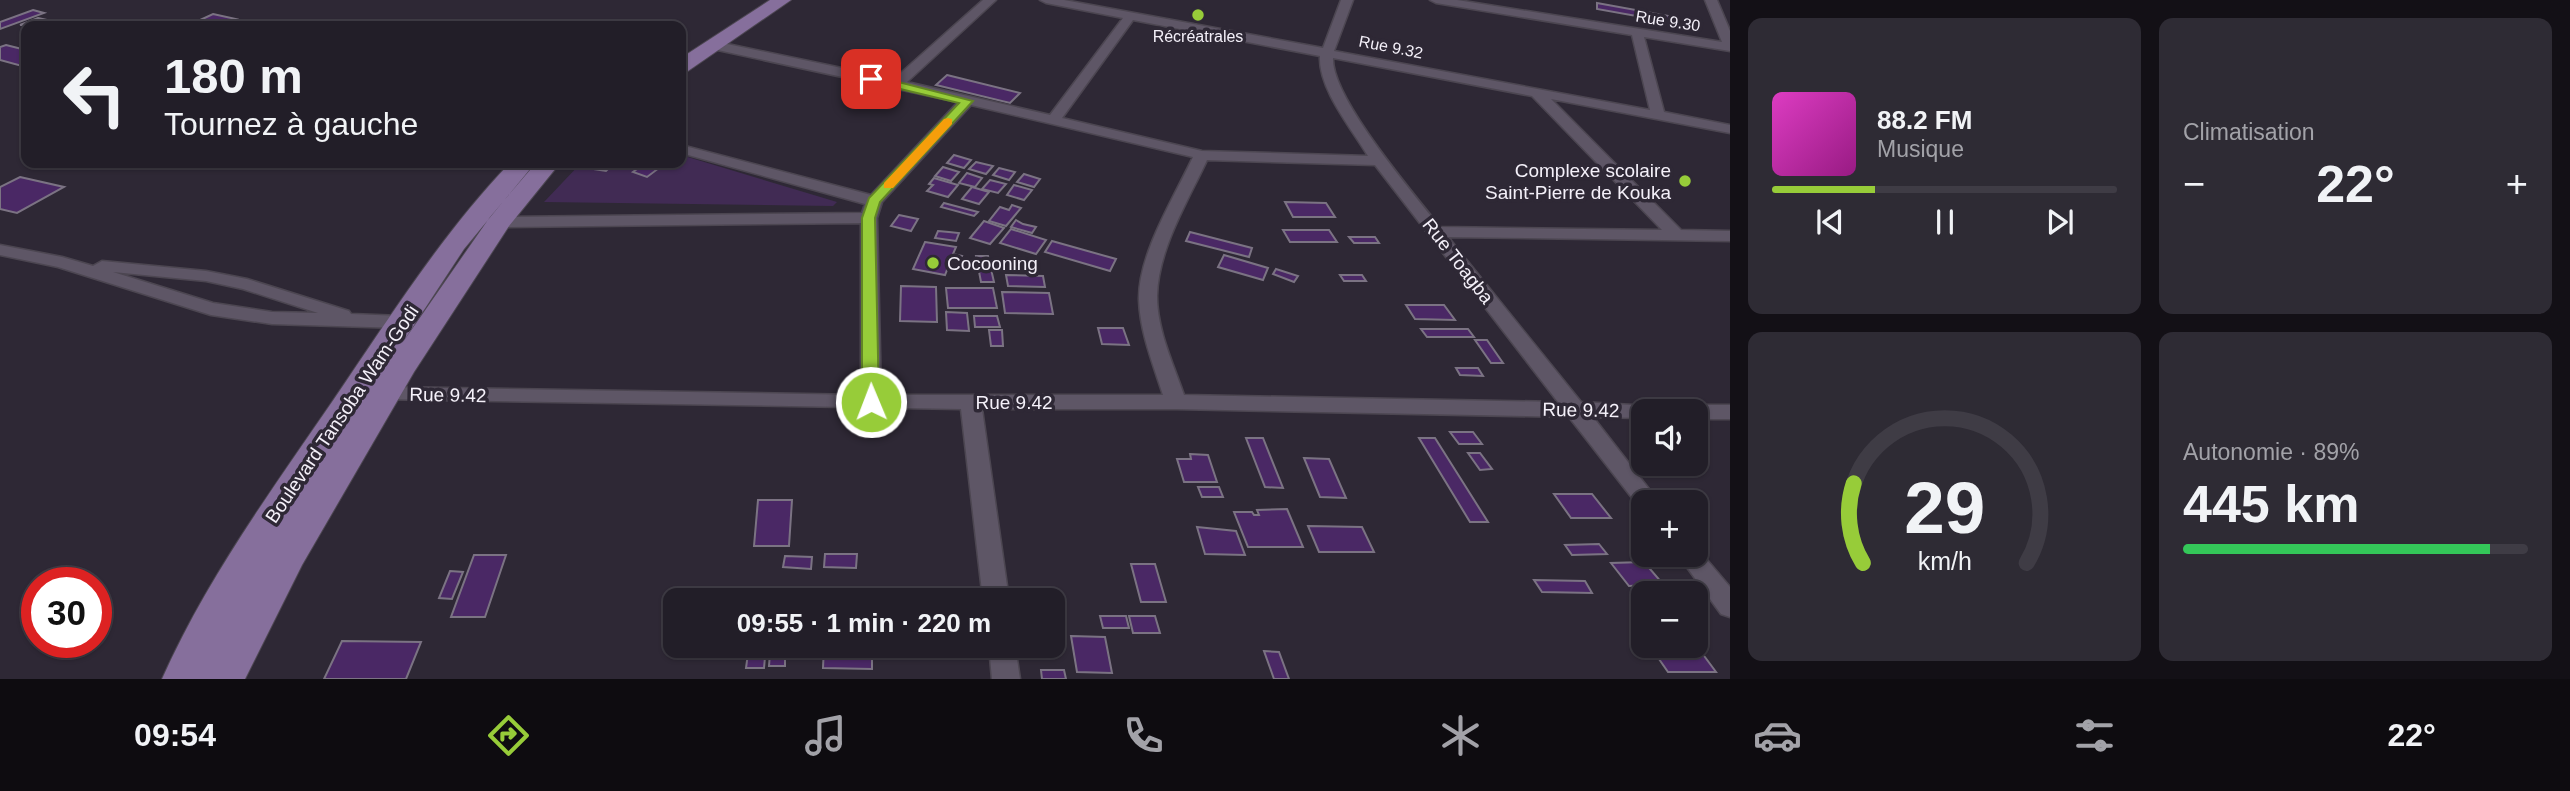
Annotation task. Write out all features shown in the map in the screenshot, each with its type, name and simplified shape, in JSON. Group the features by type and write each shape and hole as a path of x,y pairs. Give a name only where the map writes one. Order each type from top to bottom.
{"main road":[{"path":"686,48 760,0"},
{"path":"686,64 782,0"},
{"name":"Boulevard Tansoba Wam-Godi","path":"183,679 253,547 401,322 472,222 519,168"},
{"name":"Boulevard Tansoba Wam-Godi","path":"224,679 239,645 289,554 386,394 499,222 544,168"}],"street":[{"path":"897,84 990,0"},
{"path":"1326,53 1347,0"},
{"name":"Rue 9.30","path":"1436,0 1556,15 1637,32 1730,46"},
{"path":"1711,0 1730,46"},
{"name":"Rue 9.32","path":"1054,1 1730,129"},
{"path":"1052,121 1130,16"},
{"path":"1637,32 1658,115"},
{"path":"713,45 897,84 1202,155 1380,161"},
{"name":"Rue Toagba","path":"1326,53 1326,67 1331,84 1380,161 1639,490"},
{"path":"1536,92 1677,236"},
{"path":"871,402 869,218 874,201 967,101"},
{"path":"686,150 874,201"},
{"path":"1176,402 1150,318 1148,294 1153,267 1202,155"},
{"path":"499,222 869,218"},
{"path":"1436,232 1730,236"},
{"path":"0,250 62,262 205,276 247,284 360,320"},
{"path":"62,262 211,309 272,318 401,322"},
{"name":"Rue 9.42","path":"386,394 871,402 1176,402 1631,411"},
{"path":"971,402 994,588"},
{"path":"1708,412 1730,412"},
{"path":"1699,567 1730,606"},
{"path":"1003,658 1006,679"}],"shaded area":[{"path":"686,157 837,202 833,206 544,202 576,168 686,168"}],"building":[{"path":"1597,3 1669,16 1670,22 1597,9"},
{"path":"33,10 44,13 0,29 0,22"},
{"path":"213,14 236,19 232,21 198,21"},
{"path":"38,18 52,21 30,21"},
{"path":"6,45 21,49 21,66 0,60 0,47"},
{"path":"947,75 1020,93 1010,103 936,85"},
{"path":"954,155 971,160 964,168 947,163"},
{"path":"976,162 993,166 986,174 969,169"},
{"path":"943,167 959,172 951,181 935,176"},
{"path":"587,168 609,168 606,171"},
{"path":"638,168 659,168 647,177 633,172"},
{"path":"999,168 1015,172 1009,180 993,175"},
{"path":"967,173 982,178 975,187 959,183"},
{"path":"1024,174 1040,179 1034,187 1017,182"},
{"path":"20,177 64,187 17,213 0,209 0,187"},
{"path":"934,178 958,185 948,197 927,191 933,185 929,184"},
{"path":"990,180 1006,184 998,193 982,189"},
{"path":"1014,185 1032,190 1024,200 1007,195"},
{"path":"972,187 989,192 979,204 962,199"},
{"path":"1285,202 1326,203 1335,217 1293,217"},
{"path":"944,203 978,212 974,216 941,207"},
{"path":"1012,205 1021,208 1006,226 989,221 1000,207 1009,210"},
{"path":"899,215 918,219 911,231 891,226"},
{"path":"1016,220 1036,227 1032,233 1011,227"},
{"path":"984,221 1004,228 990,244 970,238"},
{"path":"1011,229 1046,240 1036,254 1000,243"},
{"path":"1283,230 1329,230 1337,242 1290,242"},
{"path":"938,231 959,233 956,241 935,238"},
{"path":"1190,232 1252,248 1249,257 1186,241"},
{"path":"1349,237 1375,237 1379,243 1354,243"},
{"path":"1052,241 1116,259 1110,271 1045,252"},
{"path":"925,242 956,247 953,254 962,256 959,262 951,260 945,275 913,269"},
{"path":"1224,255 1268,268 1263,280 1218,267"},
{"path":"976,256 988,256 994,282 981,282"},
{"path":"1276,269 1298,276 1294,282 1273,274"},
{"path":"1006,275 1043,276 1045,287 1008,286"},
{"path":"1340,275 1362,275 1366,281 1344,281"},
{"path":"901,286 936,287 937,322 900,321"},
{"path":"946,288 993,288 997,308 948,308"},
{"path":"1002,292 1049,293 1053,314 1005,313"},
{"path":"1406,305 1444,305 1455,320 1415,319"},
{"path":"946,312 967,313 969,331 947,330"},
{"path":"974,316 997,316 1000,327 975,327"},
{"path":"1098,328 1123,328 1129,345 1102,344"},
{"path":"1421,329 1468,329 1474,337 1427,337"},
{"path":"989,330 1002,330 1003,346 991,346"},
{"path":"1475,340 1487,340 1503,363 1491,363"},
{"path":"1456,368 1478,368 1483,376 1460,375"},
{"path":"1450,432 1473,432 1482,444 1459,444"},
{"path":"1246,438 1263,438 1283,488 1265,487"},
{"path":"1419,438 1435,438 1488,522 1470,522"},
{"path":"1468,453 1480,453 1492,469 1480,470"},
{"path":"1190,454 1208,455 1217,482 1184,482 1177,459 1191,459"},
{"path":"1304,458 1329,459 1346,498 1320,497"},
{"path":"1198,487 1219,487 1223,497 1202,497"},
{"path":"1554,494 1592,494 1611,518 1571,518"},
{"path":"758,500 792,500 789,546 754,546"},
{"path":"1287,509 1303,547 1248,547 1234,512 1252,512 1259,515 1257,510"},
{"path":"1308,526 1362,527 1374,552 1319,552"},
{"path":"1197,527 1236,531 1245,555 1205,554"},
{"path":"1599,544 1607,554 1572,555 1565,545"},
{"path":"825,554 857,554 856,568 824,567"},
{"path":"474,555 506,555 485,617 451,617"},
{"path":"785,556 812,557 811,569 783,567"},
{"path":"1631,562 1631,567 1648,567 1660,581 1631,581 1629,586 1611,563"},
{"path":"1131,564 1155,564 1166,602 1141,602"},
{"path":"450,571 463,572 452,599 439,598"},
{"path":"1534,580 1585,581 1592,593 1542,592"},
{"path":"1100,616 1126,616 1129,628 1103,628"},
{"path":"1129,616 1155,616 1160,633 1133,633"},
{"path":"1071,636 1105,637 1112,673 1077,672"},
{"path":"342,641 421,642 406,679 324,679"},
{"path":"1264,651 1279,652 1289,679 1274,679"},
{"path":"747,658 765,658 764,668 746,668"},
{"path":"770,658 785,658 785,666 769,666"},
{"path":"823,658 872,658 872,669 823,668"},
{"path":"1658,658 1706,658 1716,672 1668,672"},
{"path":"1041,670 1064,670 1066,679 1042,679"}],"slow traffic":[{"path":"888,185 948,122"}],"place":[{"name":"Récréatrales","path":"1198,15"},
{"name":"Complexe scolaire Saint-Pierre de Kouka","path":"1685,181"},
{"name":"Cocooning","path":"933,263"}],"route":[{"path":"871,79 967,101 874,201 869,218 871,402"}]}
